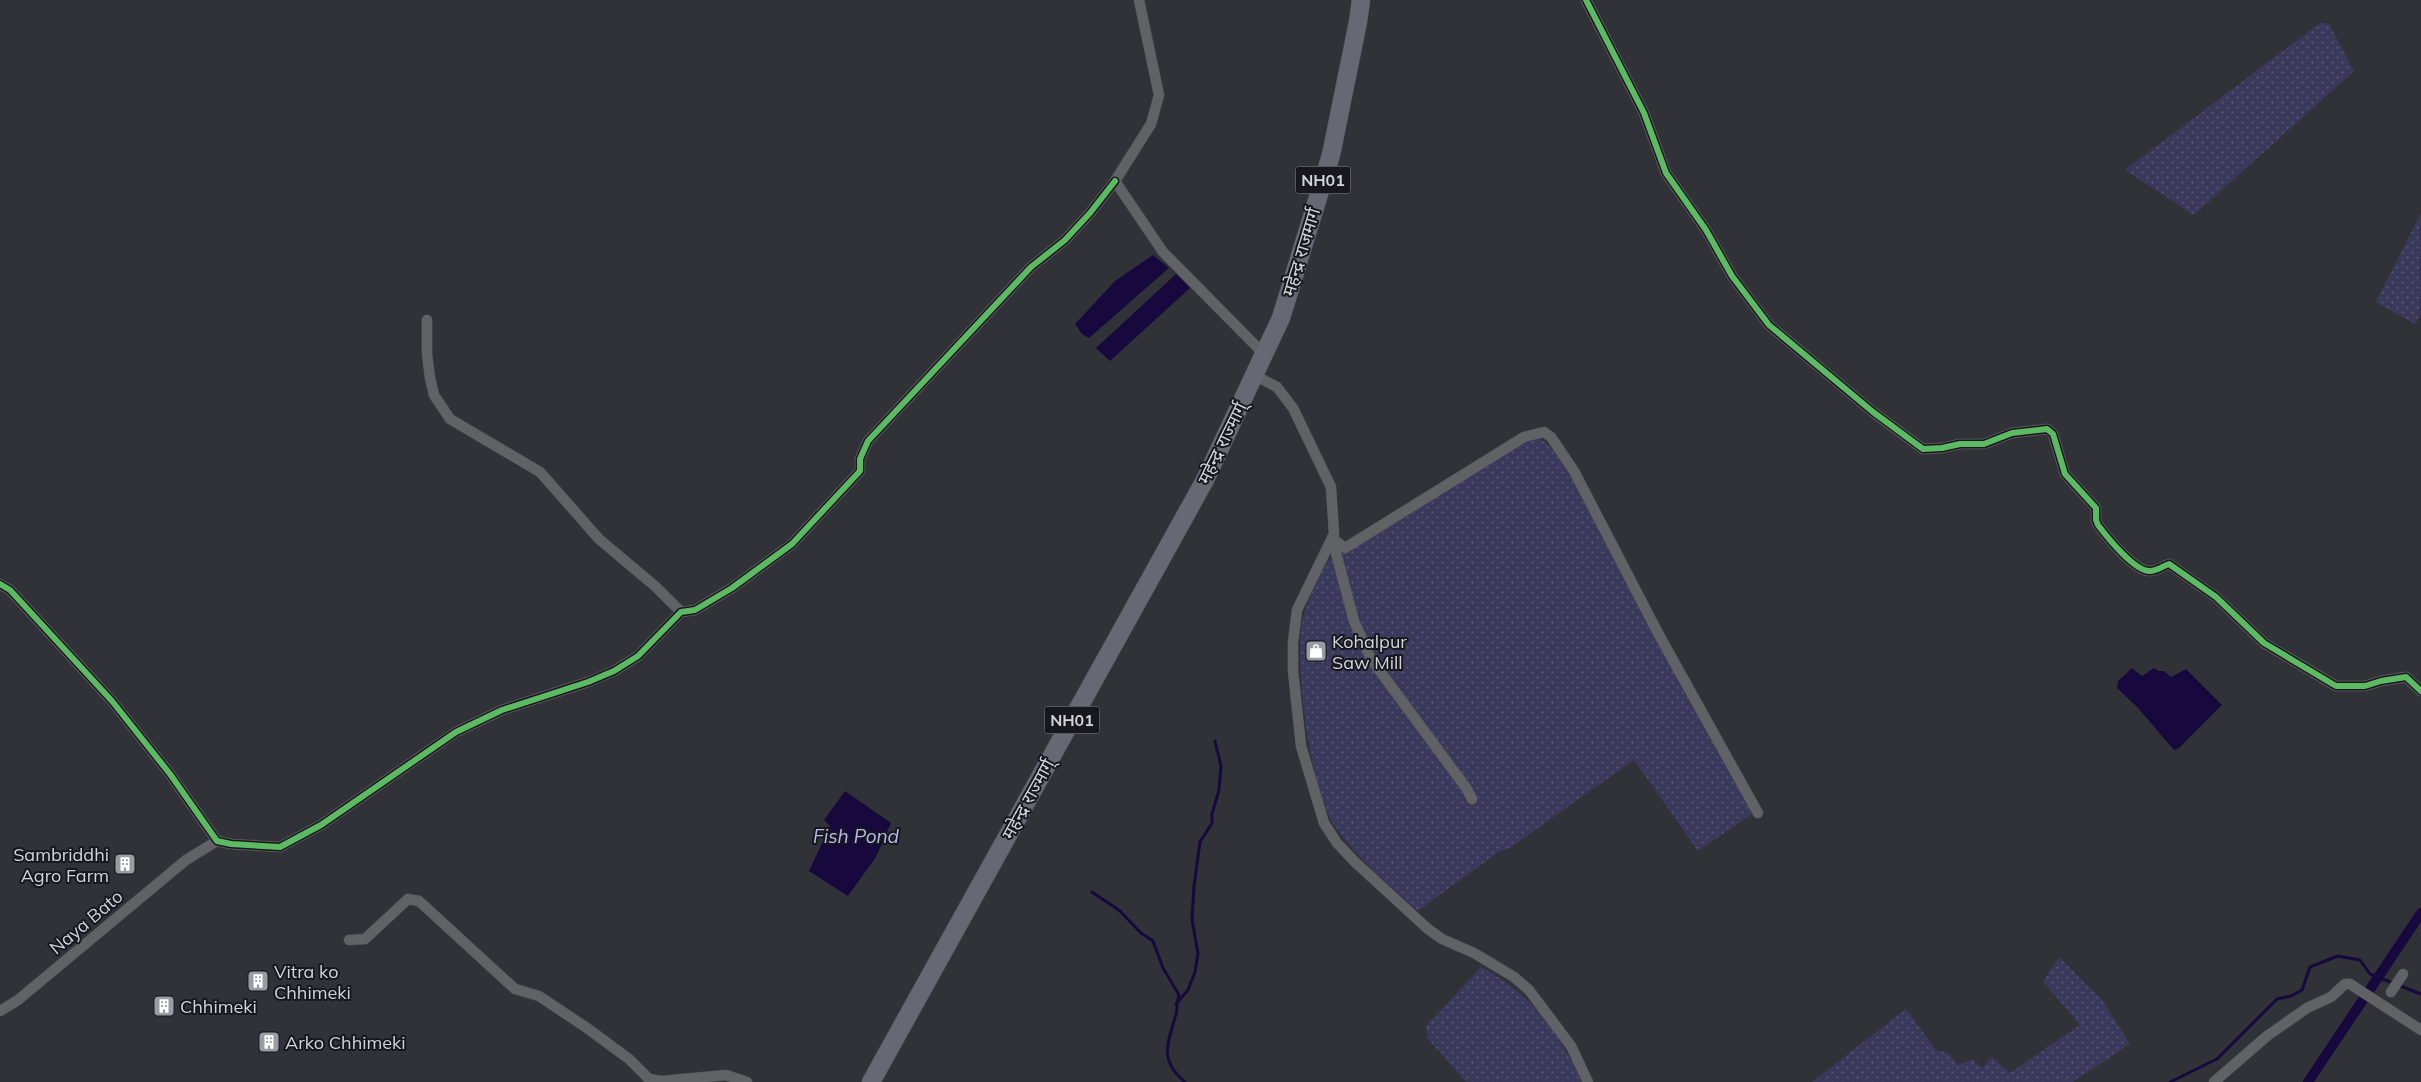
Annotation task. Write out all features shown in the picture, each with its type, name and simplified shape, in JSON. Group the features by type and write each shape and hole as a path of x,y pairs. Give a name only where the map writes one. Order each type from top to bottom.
{"highway":[{"name":"महेन्द्र राजमार्ग","path":"1264,354 1281,318 1331,155 1361,0"},
{"name":"महेन्द्र राज्मार्ग्","path":"872,1082 1205,480 1264,354"}],"street":[{"path":"0,584 10,590 112,701 170,774 217,841 231,844 280,847 321,825 456,732 502,710 588,682 614,671 644,650 681,612 695,610 725,592 792,544 860,472 860,459 868,442 884,423 1031,267 1064,240 1090,213 1115,181 1150,124 1159,94 1139,0"},
{"path":"1586,0 1644,113 1666,173 1706,230 1732,276 1769,325 1873,412 1923,449 1942,448 1960,444 1984,444 2012,433 2046,429 2052,434 2065,474 2096,508 2098,525 2128,559 2144,570 2151,571 2169,564 2216,598 2264,643 2336,686 2365,686 2381,681 2406,678 2421,691"},
{"path":"1115,181 1163,252 1264,354"},
{"path":"427,320 427,354 430,378 434,395 450,419 540,472 599,540 656,587 681,612"},
{"path":"1254,375 1277,387 1293,408 1331,487 1334,534 1297,610 1293,642 1293,670 1301,746 1324,823 1337,843 1355,862 1428,929 1442,939 1474,953 1514,977 1529,990 1571,1046 1588,1082"},
{"path":"1332,538 1344,548 1524,437 1544,432 1551,437 1574,471 1658,633 1758,813"},
{"path":"1332,538 1354,621 1371,659 1467,789 1472,799"},
{"name":"Naya Bato","path":"0,1011 18,1000 186,860 217,841"},
{"path":"349,940 364,939 408,899 419,900 515,989 539,996 629,1059 649,1079 661,1081 726,1075 747,1082"},
{"path":"2391,992 2403,974"},
{"path":"2214,1082 2267,1036 2307,1008 2331,997 2345,984 2350,984 2421,1030"}],"shaded area":[{"path":"2320,23 2329,24 2354,71 2194,215 2125,170"},
{"path":"2421,213 2421,313 2415,324 2376,302"},
{"path":"1538,437 1552,448 1583,496 1752,814 1698,851 1634,760 1510,848 1500,851 1418,911 1373,871 1352,849 1334,825 1325,808 1312,758 1303,700 1300,648 1302,622 1321,571 1330,559 1348,551 1522,441"},
{"path":"2059,957 2102,1000 2130,1044 2072,1082 1812,1082 1906,1009 1936,1050 1948,1053 1958,1065 1973,1059 1982,1068 1992,1057 2010,1073 2080,1025 2043,981"},
{"path":"1481,967 1515,989 1542,1016 1563,1046 1582,1082 1466,1082 1428,1039 1426,1026"}],"water":[{"path":"1153,255 1169,268 1089,338 1082,334 1075,324 1115,281"},
{"path":"1176,274 1190,288 1110,361 1096,348"},
{"path":"2132,668 2142,676 2154,668 2164,671 2171,677 2186,669 2222,705 2179,748 2174,750 2138,708 2117,688 2118,681"},
{"name":"Fish Pond","path":"845,791 891,823 876,857 848,896 809,871 830,826 824,820"}],"waterway":[{"path":"1176,1004 1188,990 1195,972 1198,954 1192,919 1194,886 1200,842 1212,823 1212,814 1219,790 1221,766 1215,741"},
{"path":"1092,892 1120,911 1141,933 1153,941 1163,968 1179,995 1177,1012 1167,1051 1171,1066 1185,1082"},
{"path":"2308,1082 2421,913"},
{"path":"2170,1082 2217,1059 2277,999 2291,996 2302,990 2310,967 2338,956 2360,960 2370,974 2421,994"}],"cycle path":[{"path":"1586,0 1644,113 1666,173 1706,230 1732,276 1769,325 1873,412 1923,449 1942,448 1960,444 1984,444 2012,433 2047,429 2053,434 2065,474 2096,508 2098,525 2122,553 2137,566 2150,571 2169,564 2216,597 2264,643 2336,686 2365,686 2406,677 2421,691"},
{"path":"0,584 10,590 112,701 170,774 217,841 231,844 280,847 321,825 456,732 502,710 588,682 614,671 638,656 681,612 695,610 732,588 792,544 860,471 860,459 868,441 1031,267 1065,240 1090,213 1115,181"}],"place":[{"name":"Kohalpur Saw Mill","path":"1316,651"},
{"name":"Sambriddhi Agro Farm","path":"125,864"},
{"name":"Vitra ko Chhimeki","path":"258,981"},
{"name":"Chhimeki","path":"164,1006"},
{"name":"Arko Chhimeki","path":"269,1042"}]}
